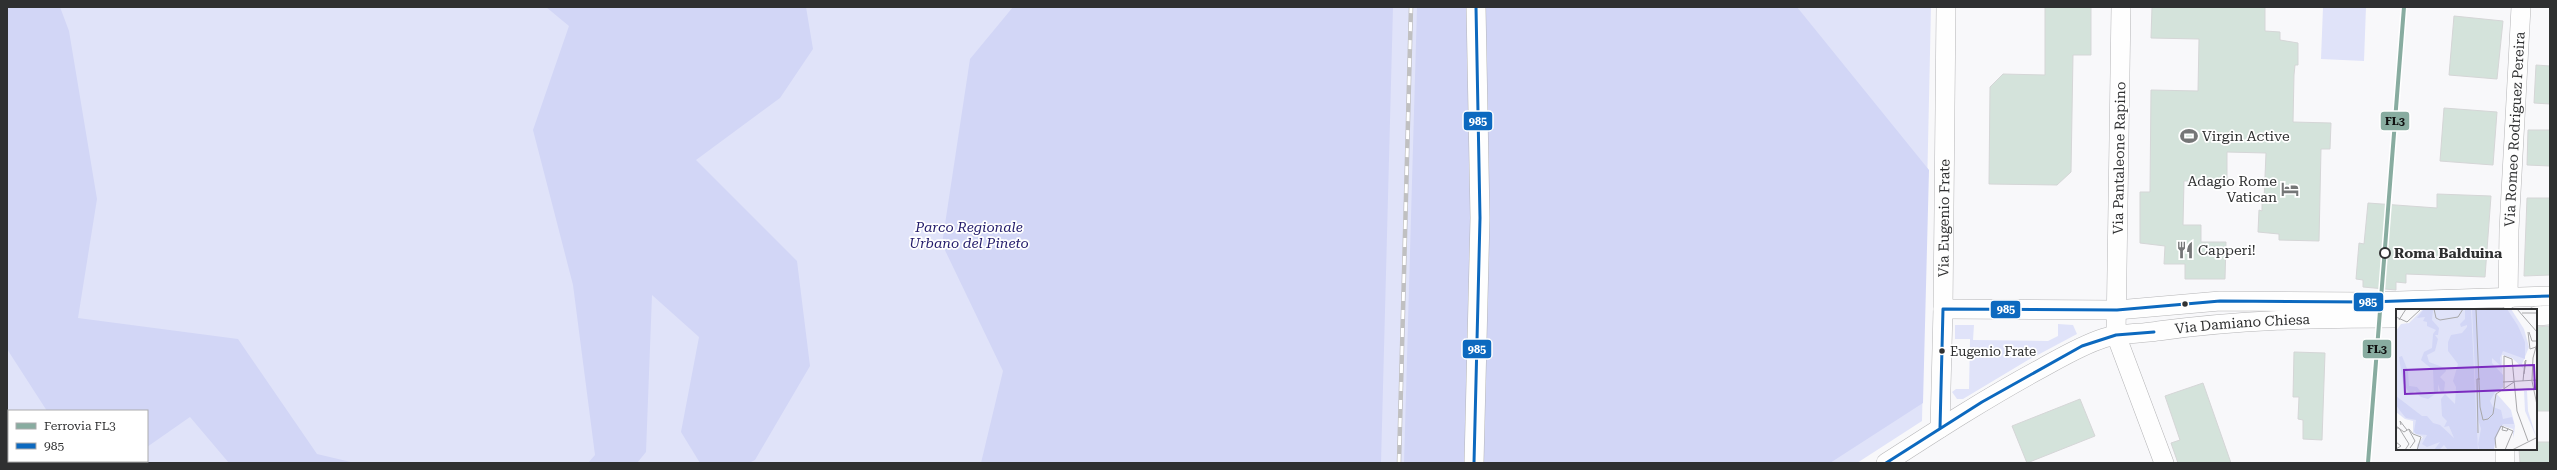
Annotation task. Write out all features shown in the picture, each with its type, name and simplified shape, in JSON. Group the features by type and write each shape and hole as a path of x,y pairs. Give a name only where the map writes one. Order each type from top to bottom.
{"street":[{"path":"1474,463 1480,218 1476,7"},
{"name":"Via Eugenio Frate","path":"1940,428 1943,309 1946,7"},
{"name":"Via Pantaleone Rapino","path":"2117,310 2121,7"},
{"name":"Via Romeo Rodriguez Pereira","path":"2508,298 2509,230 2521,7"},
{"path":"2369,309 2550,296"},
{"name":"Via Damiano Chiesa","path":"1943,309 2117,310 2220,302 2369,309"},
{"name":"Via Damiano Chiesa","path":"2116,335 2153,308"},
{"path":"2369,309 2396,318"},
{"name":"Via Damiano Chiesa","path":"1886,463 1940,428 2023,378 2082,346 2116,335 2255,322 2369,309"},
{"path":"2117,310 2116,335 2164,463"},
{"path":"2537,316 2550,315"},
{"path":"2505,450 2505,463"}],"green space":[{"name":"Parco Regionale Urbano del Pineto","path":"7,7 1931,7 1922,421 1857,463 7,463"},
{"path":"7,7 60,7 69,31 97,199 78,318 238,339 317,454 355,463 229,463 190,417 148,446 148,410 46,410 7,349"},
{"path":"546,7 806,7 813,49 780,98 696,160 797,261 810,366 755,460 749,463 700,463 681,432 699,337 652,295 646,452 637,463 588,463 595,455 573,285 533,130 569,26"},
{"path":"1013,7 1393,7 1381,463 981,463 1003,371 942,244 970,59"},
{"path":"1417,7 1797,7 1929,170 1923,403 1830,463 1404,463"},
{"path":"2323,7 2366,7 2364,61 2321,59"},
{"path":"2058,324 2073,325 2077,334 2028,360 1963,399 1957,399 1952,392 1956,389 1969,389 1970,339 1955,339 1955,325 1974,325 1973,340 2048,341 2058,336"}],"building":[{"path":"2045,7 2091,7 2091,55 2073,55 2071,172 2057,185 1989,184 1990,87 2003,74 2045,75"},
{"path":"2152,7 2265,7 2265,31 2280,32 2280,40 2298,43 2298,65 2295,65 2294,75 2293,122 2331,123 2330,149 2321,149 2319,241 2279,240 2279,234 2258,232 2259,210 2262,211 2262,200 2264,200 2266,153 2227,152 2227,181 2184,181 2183,225 2201,225 2201,242 2226,242 2225,279 2185,279 2185,264 2164,264 2165,246 2140,243 2140,192 2150,192 2151,90 2198,91 2199,39 2151,38"},
{"path":"2454,16 2503,21 2497,79 2449,75"},
{"path":"2536,65 2550,66 2550,104 2534,103"},
{"path":"2444,108 2497,112 2493,165 2440,161"},
{"path":"2528,130 2550,130 2550,166 2527,165"},
{"path":"2437,194 2491,196 2485,277 2406,274 2406,283 2396,282 2396,290 2363,287 2363,280 2356,279 2359,243 2364,244 2368,203 2437,208"},
{"path":"2527,198 2550,198 2550,275 2524,276"},
{"path":"2549,326 2550,411 2537,411 2537,327"},
{"path":"2294,352 2325,353 2322,440 2303,439 2303,420 2298,419 2299,397 2293,397"},
{"path":"2203,383 2231,463 2178,463 2171,443 2180,440 2165,396"},
{"path":"2080,399 2095,436 2027,463 2012,426"},
{"path":"2537,442 2550,442 2550,463 2520,463 2519,450 2537,450"}],"railway":[{"path":"1399,463 1411,7"}],"rail line":[{"name":"FL3","path":"2368,463 2404,7"}],"transit line":[{"name":"985","path":"1474,463 1480,218 1476,7"},
{"name":"985","path":"1940,428 1943,309 2117,310 2220,301 2368,302 2550,296"},
{"name":"985","path":"1886,463 1982,402 2082,346 2116,335 2154,332"}],"place":[{"name":"Virgin Active","path":"2189,136"},
{"name":"Adagio Rome Vatican","path":"2290,189"},
{"name":"Capperi!","path":"2185,250"},
{"name":"Roma Balduina","path":"2385,253"},
{"name":"Eugenio Frate","path":"1942,351"}]}
